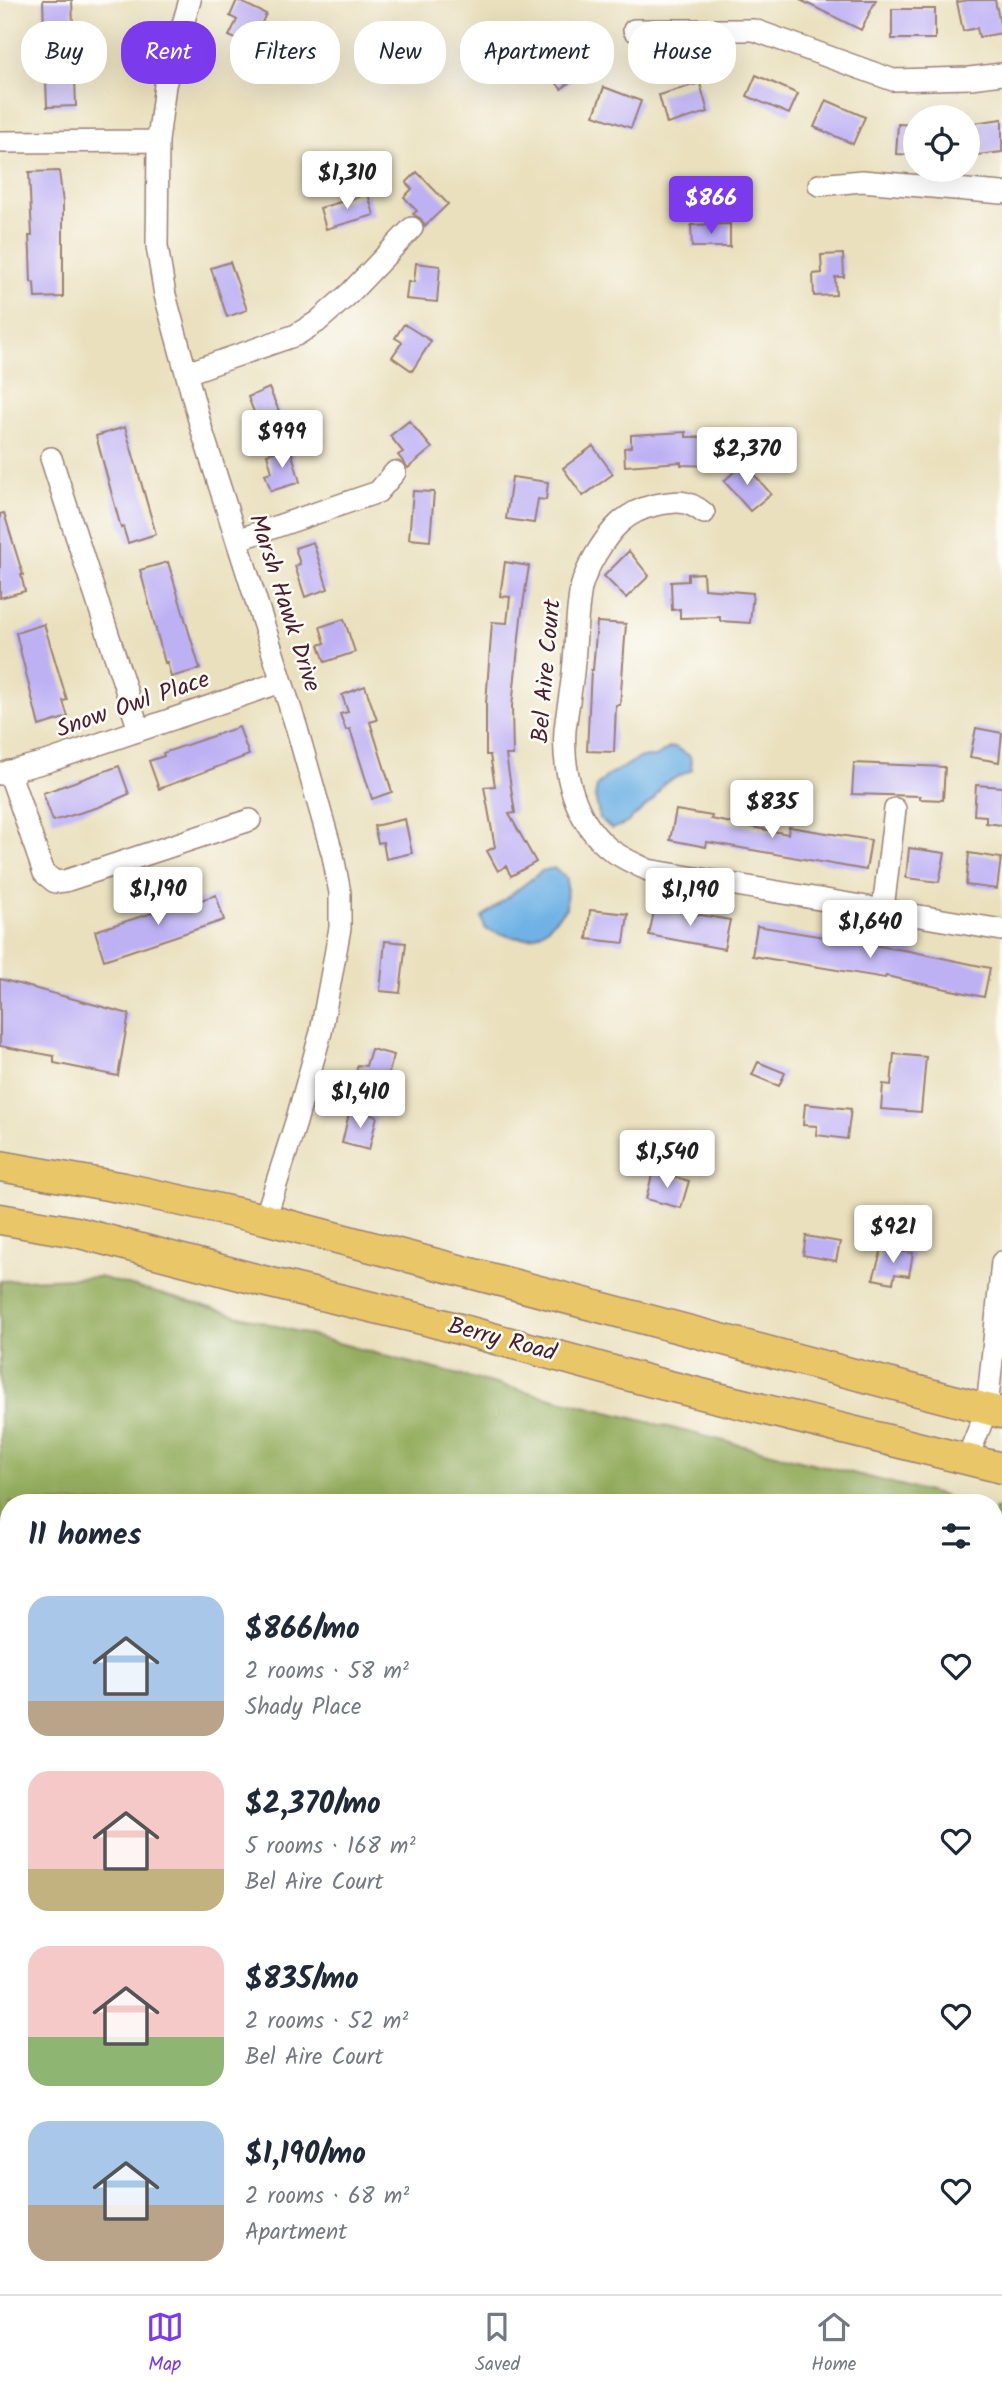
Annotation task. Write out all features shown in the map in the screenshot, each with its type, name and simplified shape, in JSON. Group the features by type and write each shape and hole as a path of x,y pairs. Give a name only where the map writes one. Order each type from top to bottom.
{"highway":[{"path":"0,1166 124,1188 265,1219 994,1411"},
{"name":"Berry Road","path":"0,1219 76,1232 430,1321 653,1382 1002,1468"}],"street":[{"name":"Marsh Hawk Drive","path":"190,0 166,85 158,141 157,246 165,295 237,540 297,729 333,856 340,893 340,928 321,1032 265,1219"},
{"path":"736,30 754,30 893,80 970,78 1002,74"},
{"path":"0,142 158,141"},
{"path":"819,185 862,181 1002,193"},
{"path":"187,373 296,335 317,322 350,293 412,228"},
{"path":"51,458 139,730"},
{"path":"237,540 378,492 395,472"},
{"name":"Bel Aire Court","path":"704,513 693,504 674,501 633,512 608,533 582,586 565,731 568,779 582,814 595,835 608,848 648,870 1002,930"},
{"name":"Snow Owl Place","path":"5,773 49,761 281,682"},
{"path":"5,773 44,873 55,882 250,820"},
{"path":"883,909 895,810"},
{"path":"967,1459 994,1411 1002,1262"}],"green space":[{"path":"99,1277 400,1360 936,1494 0,1494 0,1281"}],"water":[{"path":"675,747 690,756 692,770 664,783 654,799 627,823 612,829 600,819 595,797 597,786 606,777 641,757 656,757"},
{"path":"554,868 567,879 566,908 546,928 539,934 523,938 485,929 482,917 542,871"}],"building":[{"path":"43,0 72,0 73,21 44,21"},
{"path":"237,0 266,14 263,21 236,21 230,16"},
{"path":"800,0 876,0 861,30"},
{"path":"995,0 1002,33 979,37 977,28 963,31 957,2"},
{"path":"892,9 935,9 935,39 892,39"},
{"path":"756,75 798,94 789,114 747,96"},
{"path":"46,84 75,84 76,106 47,107"},
{"path":"700,84 708,112 667,124 659,95"},
{"path":"604,87 641,101 631,128 594,115"},
{"path":"826,100 865,117 853,144 814,127"},
{"path":"1002,119 1002,152 980,155 980,122"},
{"path":"898,124 903,124 903,154 896,154"},
{"path":"59,171 63,203 63,297 35,298 34,283 31,282 29,172"},
{"path":"417,172 448,204 425,226 421,219 413,214 417,211 404,197 412,189 406,183"},
{"path":"368,194 374,215 326,229 320,208"},
{"path":"730,224 730,247 692,247 691,225"},
{"path":"843,254 844,277 835,277 836,295 814,296 813,274 822,273 821,255"},
{"path":"230,262 247,310 227,317 211,268"},
{"path":"416,263 440,266 437,302 406,299 408,282 414,282"},
{"path":"404,324 431,341 412,371 392,357 402,342 395,338"},
{"path":"269,388 283,420 254,433 246,416 254,412 248,397"},
{"path":"409,421 432,448 408,468 398,455 403,452 390,436"},
{"path":"125,427 156,534 128,543 123,527 121,528 96,436"},
{"path":"686,432 686,437 718,437 718,466 681,465 681,462 625,466 624,448 631,447 631,435"},
{"path":"593,446 613,474 583,496 563,468"},
{"path":"290,447 300,482 271,491 265,474 272,472 267,454"},
{"path":"744,463 771,494 750,511 724,481"},
{"path":"512,477 548,482 546,500 538,499 534,523 506,519"},
{"path":"413,491 434,492 430,541 409,539"},
{"path":"4,513 23,575 25,591 0,598 0,514"},
{"path":"313,542 328,589 305,597 295,566 300,564 295,548"},
{"path":"629,551 649,576 626,598 604,576"},
{"path":"168,562 200,669 171,677 140,570"},
{"path":"505,562 529,566 512,707 513,755 506,755 515,813 509,814 536,862 511,876 506,866 498,871 487,851 495,847 484,787 495,786 490,755 486,755 486,703 492,622 507,623 510,597 500,596"},
{"path":"703,573 704,589 753,593 750,623 720,621 720,617 680,618 680,609 672,610 671,582 688,581 688,574"},
{"path":"344,619 355,652 325,662 319,645 325,643 320,627"},
{"path":"597,622 626,624 620,705 616,705 614,752 587,751 591,670"},
{"path":"44,624 67,700 63,701 68,717 39,726 16,633"},
{"path":"365,686 377,720 370,722 392,792 372,799 350,729 346,730 340,714 348,712 342,695"},
{"path":"239,727 249,755 159,789 149,761 164,756 163,753"},
{"path":"976,728 1002,733 999,762 970,757"},
{"path":"854,763 945,767 943,800 920,799 920,796 852,794"},
{"path":"119,766 129,794 99,807 53,821 43,793"},
{"path":"976,785 1002,787 1002,825 986,823 986,816 974,815"},
{"path":"676,810 788,834 789,827 871,840 866,870 707,842 706,847 670,840"},
{"path":"405,819 412,853 386,859 383,842 378,843 374,826"},
{"path":"909,848 945,853 939,882 906,878"},
{"path":"969,853 1001,858 997,889 966,885"},
{"path":"216,895 224,920 104,960 95,931"},
{"path":"655,907 730,920 724,949 649,935"},
{"path":"590,910 628,914 624,943 587,939"},
{"path":"757,926 909,951 990,968 984,997 886,976 885,978 752,956"},
{"path":"385,941 406,943 400,993 380,991"},
{"path":"0,979 129,1014 118,1076 54,1063 54,1056 0,1046"},
{"path":"371,1049 394,1055 384,1090 353,1082 358,1065 366,1066"},
{"path":"894,1054 926,1057 921,1112 881,1109 883,1084 891,1085"},
{"path":"758,1062 785,1073 779,1086 752,1075"},
{"path":"805,1104 851,1109 847,1139 816,1135 817,1126 803,1125"},
{"path":"350,1109 377,1116 369,1150 342,1143"},
{"path":"653,1171 689,1181 681,1208 646,1199"},
{"path":"806,1236 840,1242 836,1261 803,1255"},
{"path":"882,1249 913,1253 909,1276 895,1274 893,1283 873,1279"}]}
